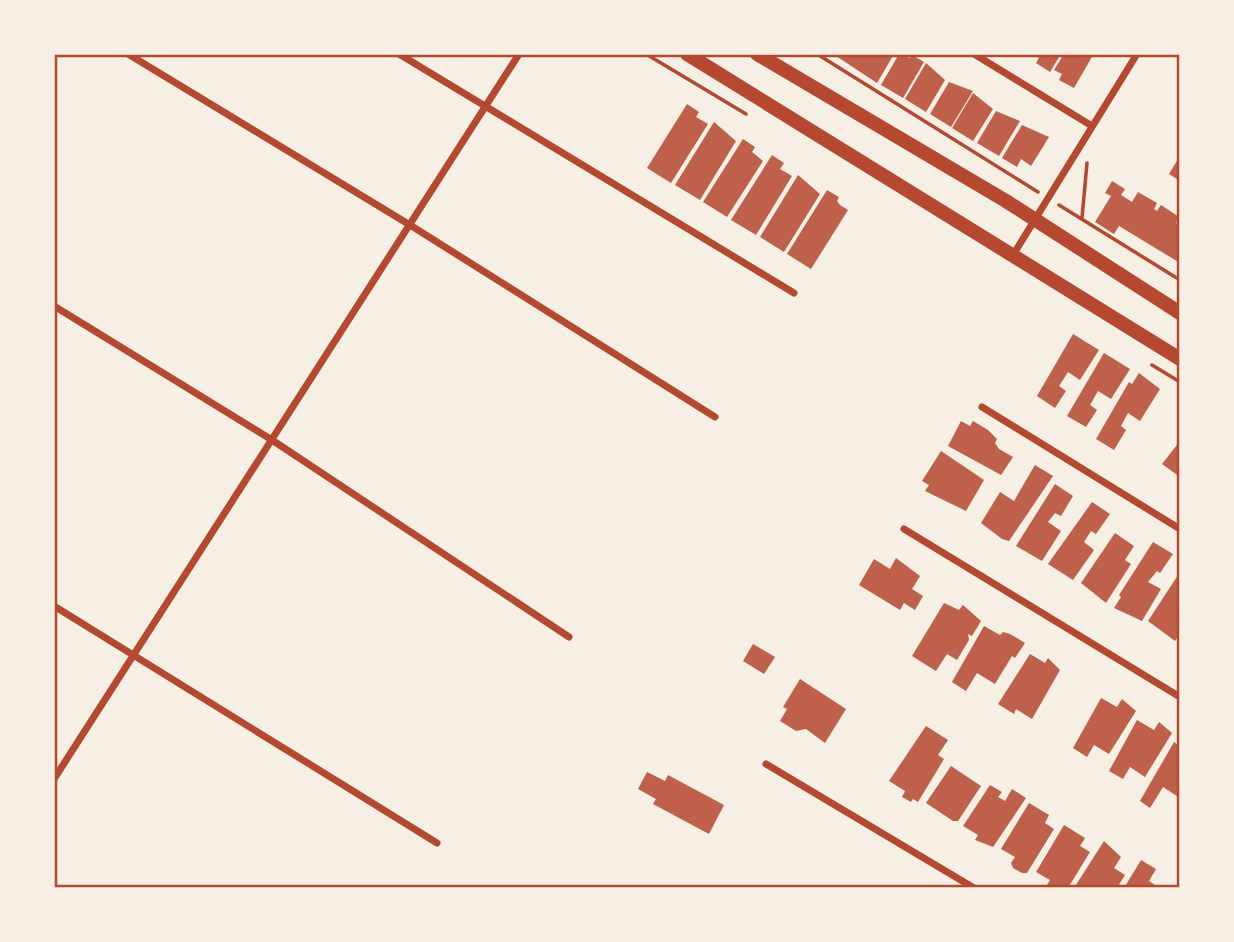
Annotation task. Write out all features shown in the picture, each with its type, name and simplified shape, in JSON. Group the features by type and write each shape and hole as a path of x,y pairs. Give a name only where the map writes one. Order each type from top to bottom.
{"main road":[{"path":"687,54 1180,359"},
{"path":"757,54 1035,220 1180,313"}],"street":[{"path":"128,54 410,225 715,417"},
{"path":"400,54 793,293"},
{"path":"54,779 519,54"},
{"path":"974,54 1092,126"},
{"path":"1013,254 1137,54"},
{"path":"54,306 272,440 569,637"},
{"path":"982,407 1180,529"},
{"path":"904,529 1180,697"},
{"path":"54,606 438,842"},
{"path":"766,764 974,888"}],"path":[{"path":"817,54 1031,188"},
{"path":"1082,219 1086,177"},
{"path":"1070,212 1180,280"}],"building":[{"path":"833,54 894,54 877,83"},
{"path":"899,54 910,58 912,55 924,62 903,98 881,85"},
{"path":"1032,54 1061,54 1050,72 1036,63 1039,58"},
{"path":"1064,54 1093,55 1074,88 1059,80 1062,74 1054,70"},
{"path":"926,63 945,80 926,112 905,99"},
{"path":"949,82 973,91 951,127 930,114"},
{"path":"973,93 993,109 973,141 952,128"},
{"path":"687,104 699,112 696,117 708,124 671,183 647,168"},
{"path":"996,111 1020,121 999,156 977,143"},
{"path":"714,122 736,141 700,200 675,185"},
{"path":"1022,125 1049,137 1031,166 1021,159 1017,167 1002,158"},
{"path":"743,139 755,147 752,152 763,161 727,217 703,202"},
{"path":"772,155 784,163 780,169 792,176 756,235 731,220"},
{"path":"1180,156 1180,181 1169,174"},
{"path":"798,175 820,194 784,252 760,237"},
{"path":"1112,181 1125,189 1121,195 1132,202 1138,192 1157,203 1154,209 1157,211 1161,205 1179,217 1176,223 1180,225 1180,263 1119,226 1114,234 1095,222 1111,196 1105,193"},
{"path":"827,190 839,197 837,201 848,210 811,269 787,254"},
{"path":"1073,334 1099,350 1080,380 1068,372 1059,386 1066,391 1055,408 1037,396"},
{"path":"1104,353 1130,369 1111,399 1098,391 1090,405 1097,410 1086,427 1067,416"},
{"path":"1139,373 1160,389 1140,421 1128,413 1121,426 1126,430 1114,450 1096,439 1129,382 1132,384"},
{"path":"961,421 970,426 973,421 988,430 997,439 995,443 999,449 1013,457 1001,475 948,446"},
{"path":"1180,441 1180,477 1162,464"},
{"path":"941,451 984,480 966,511 925,491 929,485 922,481"},
{"path":"1035,465 1053,476 1009,541 1002,539 981,523 1000,492 1014,501"},
{"path":"1055,484 1073,496 1061,516 1055,513 1048,522 1061,531 1042,561 1016,546"},
{"path":"1092,502 1110,514 1096,534 1091,531 1084,542 1094,550 1073,580 1048,564"},
{"path":"1115,533 1134,546 1125,560 1131,564 1106,603 1081,583"},
{"path":"1153,542 1173,554 1160,573 1157,571 1148,582 1161,589 1142,621 1114,608 1121,597 1119,595"},
{"path":"896,558 920,576 912,589 923,596 915,610 904,603 900,610 859,585 874,559 890,569"},
{"path":"1180,572 1180,634 1175,641 1148,621"},
{"path":"944,603 959,610 963,605 981,621 972,636 968,634 969,640 957,660 947,654 936,671 912,656"},
{"path":"984,626 1000,635 1003,632 1010,634 1025,643 1015,658 1012,656 995,684 977,673 966,691 952,682"},
{"path":"753,644 775,657 764,674 743,661"},
{"path":"1030,654 1045,663 1048,658 1060,670 1032,719 1016,709 1014,714 998,704"},
{"path":"800,679 846,709 825,743 806,729 796,731 780,721 787,709 783,707"},
{"path":"1101,698 1117,707 1122,699 1136,711 1109,754 1094,745 1087,757 1073,748"},
{"path":"1137,720 1154,730 1159,722 1172,733 1145,777 1130,767 1123,779 1109,771"},
{"path":"926,726 948,740 938,755 944,759 918,802 913,799 911,802 902,797 905,791 889,781"},
{"path":"1174,742 1180,746 1180,798 1163,787 1150,808 1140,801"},
{"path":"951,766 981,786 958,821 953,821 926,803"},
{"path":"647,772 665,781 668,775 724,805 709,834 653,804 656,799 638,789"},
{"path":"990,785 1002,792 998,797 1005,801 1012,789 1026,798 993,847 975,840 978,835 963,826"},
{"path":"1029,803 1049,815 1045,823 1054,829 1027,873 1022,873 1013,868 1011,863 1015,857 1001,849"},
{"path":"1064,825 1085,838 1080,846 1090,852 1068,888 1051,888 1047,885 1050,880 1036,872"},
{"path":"1104,841 1121,857 1114,868 1125,875 1117,888 1074,888"},
{"path":"1141,860 1156,869 1149,881 1155,885 1153,888 1124,888"}]}
